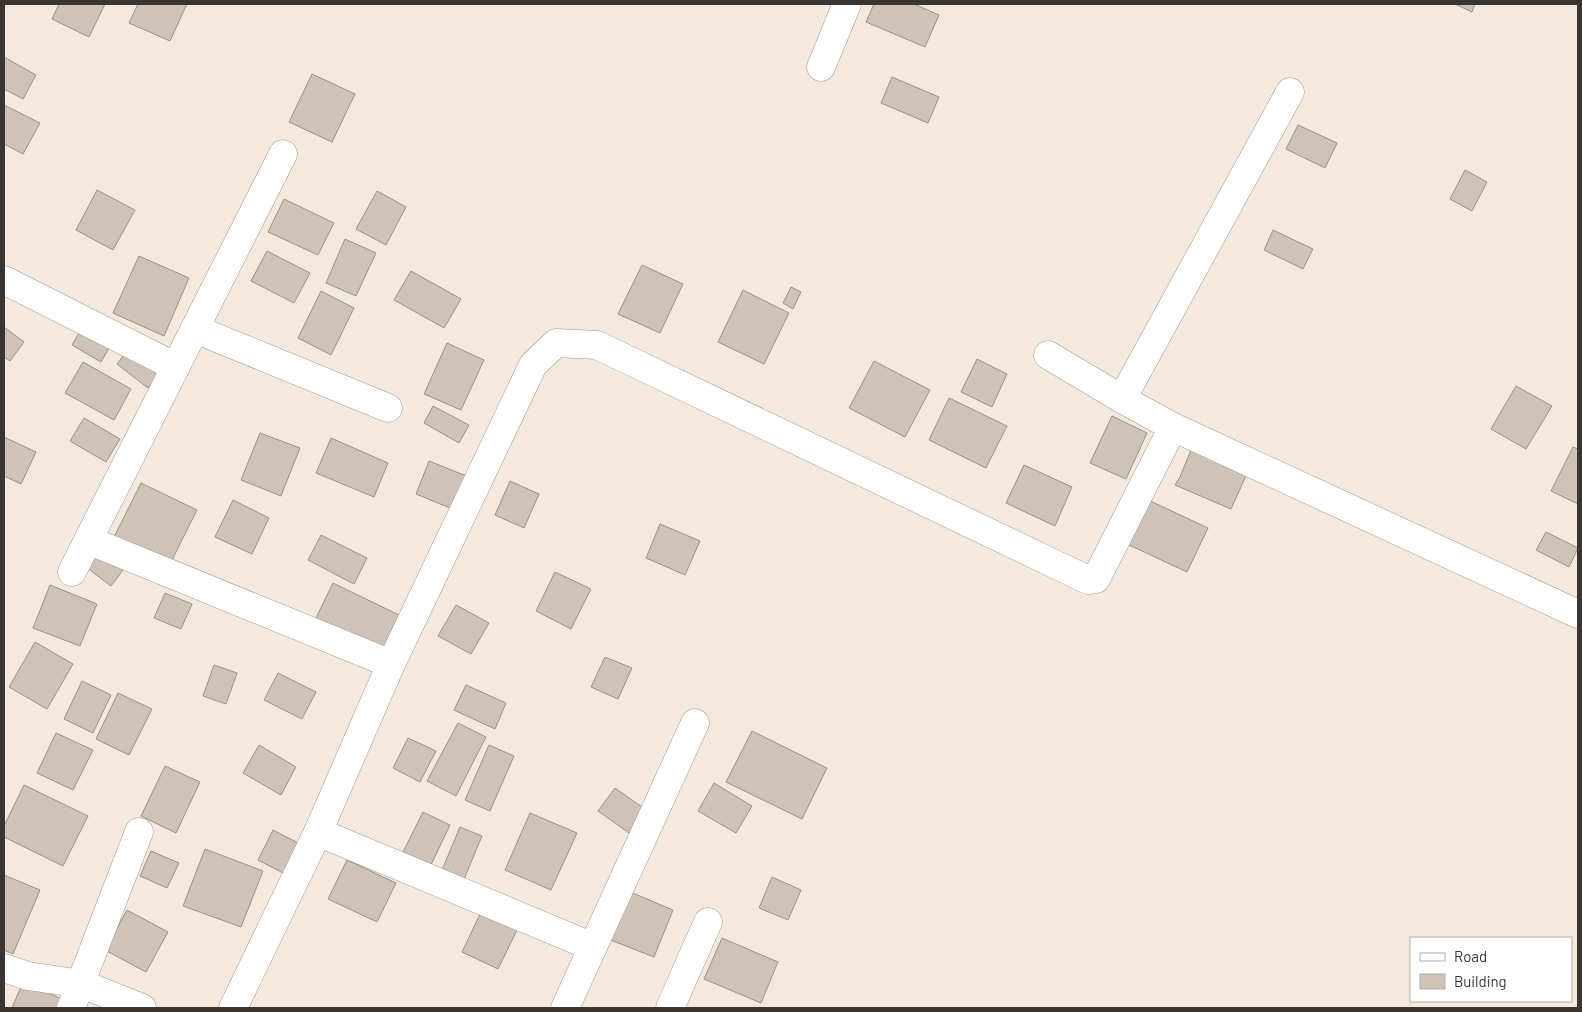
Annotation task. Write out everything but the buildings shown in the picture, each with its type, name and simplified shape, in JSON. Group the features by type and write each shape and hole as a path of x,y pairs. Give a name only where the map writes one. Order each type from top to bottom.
{"street":[{"path":"821,68 847,4"},
{"path":"1122,399 1290,92"},
{"path":"72,572 283,154"},
{"path":"4,280 176,367"},
{"path":"195,329 388,408"},
{"path":"233,1008 318,832 391,664 533,365 556,344 597,345 1088,580 1096,578 1173,427"},
{"path":"1048,355 1173,427 1578,614"},
{"path":"88,540 391,664"},
{"path":"565,1008 694,723"},
{"path":"71,1008 82,984 139,832"},
{"path":"318,832 593,947"},
{"path":"670,1008 708,922"},
{"path":"4,968 28,976 82,984 142,1008"}]}
